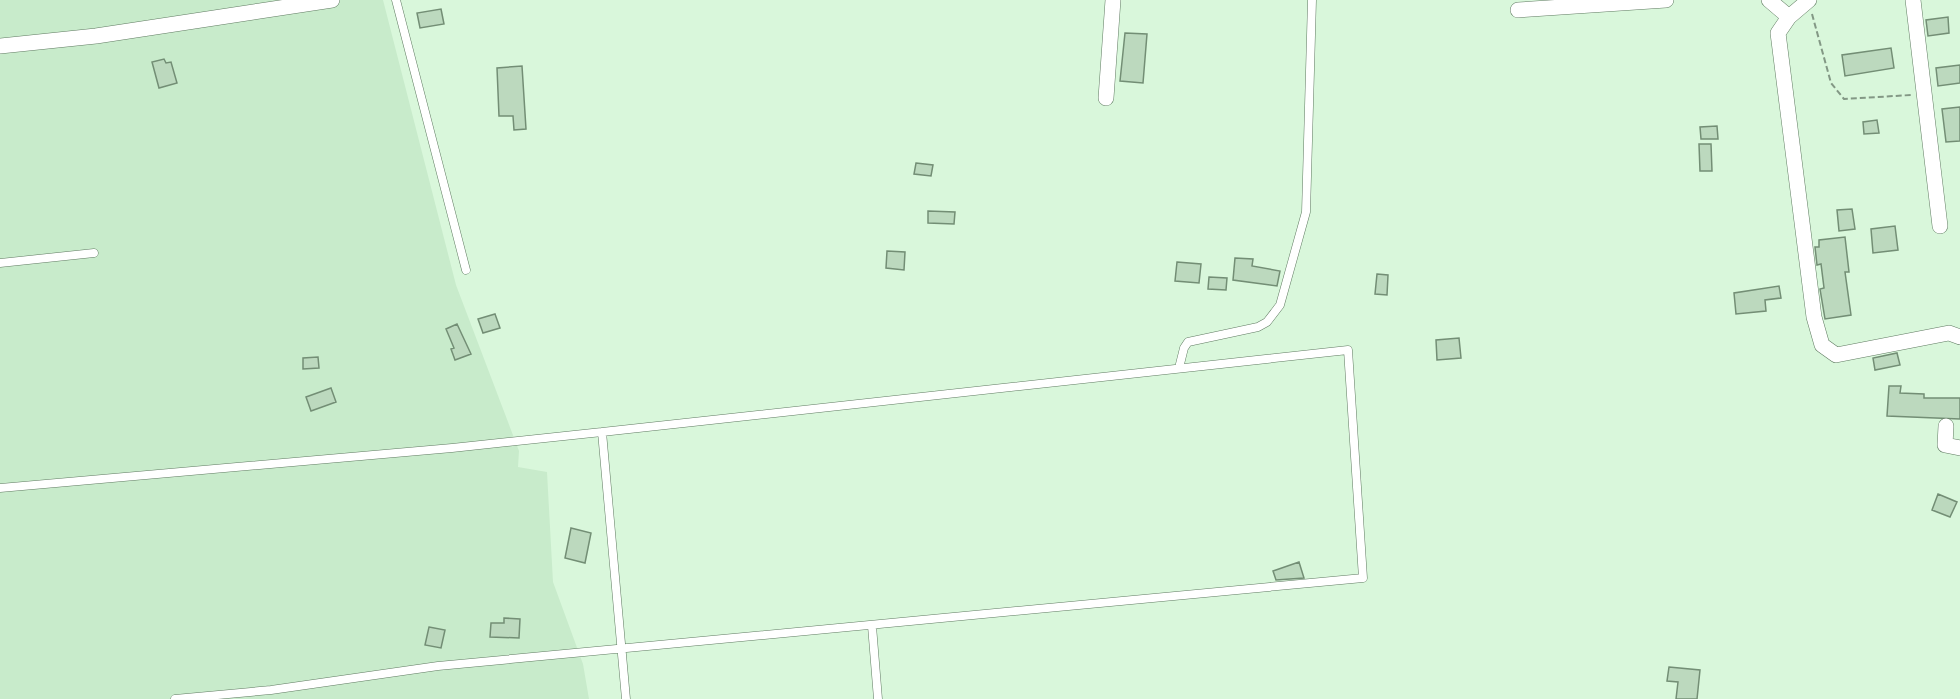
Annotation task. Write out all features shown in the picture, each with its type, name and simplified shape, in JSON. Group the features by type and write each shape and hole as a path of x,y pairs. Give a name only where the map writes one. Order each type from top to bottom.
{"street":[{"path":"0,46 96,36 332,0"},
{"path":"1106,98 1113,0"},
{"path":"1518,10 1666,0"},
{"path":"1769,0 1790,17"},
{"path":"1913,0 1940,226"},
{"path":"1810,5 1790,17 1778,33 1779,56 1814,317 1822,345 1836,355 1949,333 1960,337"},
{"path":"1946,426 1945,445 1960,448"}],"lane":[{"path":"396,0 466,270"},
{"path":"1179,368 1184,348 1188,342 1258,327 1275,314 1280,305 1306,212 1312,0"},
{"path":"0,263 94,254"},
{"path":"0,488 452,448 1348,350 1363,578 621,651 438,666 271,690 175,699"},
{"path":"602,432 626,699"},
{"path":"872,626 878,699"}],"path":[{"path":"1810,5 1831,83 1844,99 1924,94"}],"shaded area":[{"path":"0,0 383,0 456,285 519,451 518,467 547,472 553,582 583,664 589,699 0,699"}],"building":[{"path":"441,9 444,24 420,28 417,13"},
{"path":"1948,17 1949,33 1928,36 1926,20"},
{"path":"1125,33 1147,34 1143,83 1120,81"},
{"path":"1891,48 1894,68 1845,76 1842,55"},
{"path":"164,59 166,63 171,62 177,83 159,88 152,62"},
{"path":"1960,65 1960,83 1938,86 1936,68"},
{"path":"522,66 526,129 514,130 513,116 499,116 497,68"},
{"path":"1960,107 1960,141 1946,142 1942,109"},
{"path":"1877,120 1879,133 1864,134 1863,122"},
{"path":"1717,126 1718,139 1701,139 1700,127"},
{"path":"1699,144 1711,144 1712,171 1700,171"},
{"path":"916,163 933,165 931,176 914,174"},
{"path":"1852,209 1855,229 1839,231 1837,210"},
{"path":"928,211 955,212 954,224 928,223"},
{"path":"1895,226 1898,250 1873,253 1871,229"},
{"path":"1845,237 1849,272 1845,272 1851,315 1825,319 1820,289 1824,288 1821,264 1817,265 1815,247 1819,247 1819,240"},
{"path":"887,251 905,252 904,270 886,268"},
{"path":"1235,258 1253,259 1252,266 1280,271 1277,286 1233,280"},
{"path":"1177,262 1201,264 1199,283 1175,281"},
{"path":"1377,274 1388,275 1387,295 1375,294"},
{"path":"1209,277 1227,278 1226,290 1208,289"},
{"path":"1779,286 1781,298 1765,300 1766,311 1736,314 1734,293"},
{"path":"495,314 500,328 483,333 478,319"},
{"path":"457,324 471,354 455,360 451,349 454,348 446,329"},
{"path":"1459,338 1461,358 1437,360 1436,340"},
{"path":"1897,353 1900,365 1875,370 1873,358"},
{"path":"318,357 319,368 303,369 303,358"},
{"path":"1889,386 1901,386 1900,393 1924,394 1924,398 1960,398 1960,419 1887,416"},
{"path":"331,388 336,402 311,411 306,397"},
{"path":"1938,494 1957,502 1950,517 1932,510"},
{"path":"571,528 591,533 585,563 565,558"},
{"path":"1299,562 1304,578 1276,580 1273,571"},
{"path":"504,618 520,619 519,638 490,637 491,623 504,623"},
{"path":"429,627 445,630 441,648 425,645"},
{"path":"1669,667 1700,670 1697,699 1676,699 1678,682 1667,681"}]}
